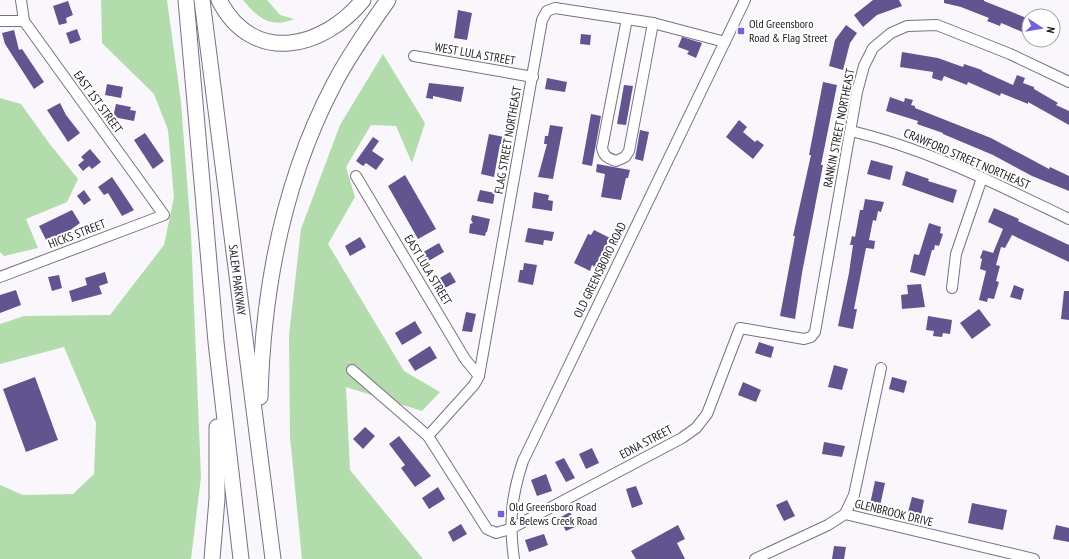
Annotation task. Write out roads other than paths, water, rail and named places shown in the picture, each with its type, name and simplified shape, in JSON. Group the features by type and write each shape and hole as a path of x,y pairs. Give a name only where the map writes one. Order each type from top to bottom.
{"highway":[{"path":"186,0 216,342 241,559"},
{"name":"SALEM PARKWAY","path":"202,0 260,444 273,559"},
{"path":"219,0 228,16 250,34 270,42 290,44 312,39 331,29 350,14 363,0"},
{"path":"260,444 264,322 272,263 285,206 307,144 334,83 351,54 388,0"},
{"path":"212,559 217,476 216,342"}],"street":[{"name":"EAST 1ST STREET","path":"21,0 24,21 164,215"},
{"name":"OLD GREENSBORO ROAD","path":"514,559 510,529 514,487 523,461 745,0"},
{"name":"FLAG STREET NORTHEAST","path":"428,436 474,385 478,376 542,20 547,11 555,8 653,23 725,42"},
{"path":"627,19 602,148 603,154 607,158 616,161 626,157 630,151 653,23"},
{"path":"0,21 24,21"},
{"name":"RANKIN STREET NORTHEAST","path":"740,328 804,339 811,337 816,332 859,86 864,66 873,48 891,33 907,26 937,25 1010,54 1069,82"},
{"name":"WEST LULA STREET","path":"414,56 533,76"},
{"name":"CRAWFORD STREET NORTHEAST","path":"851,131 887,139 918,150 1069,219"},
{"name":"EAST LULA STREET","path":"356,176 465,359 478,376"},
{"path":"952,288 956,254 982,178"},
{"name":"HICKS STREET","path":"0,277 164,215"},
{"name":"EDNA STREET","path":"510,529 682,438 696,428 707,414 740,328"},
{"path":"845,514 854,495 881,368"},
{"path":"352,370 428,436 487,529 496,533 510,529"},
{"name":"GLENBROOK DRIVE","path":"755,559 828,525 845,514 1005,556 1034,559"}],"place":[{"name":"Old Greensboro Road & Flag Street","path":"741,31"},
{"name":"Old Greensboro Road & Belews Creek Road","path":"501,514"}]}
